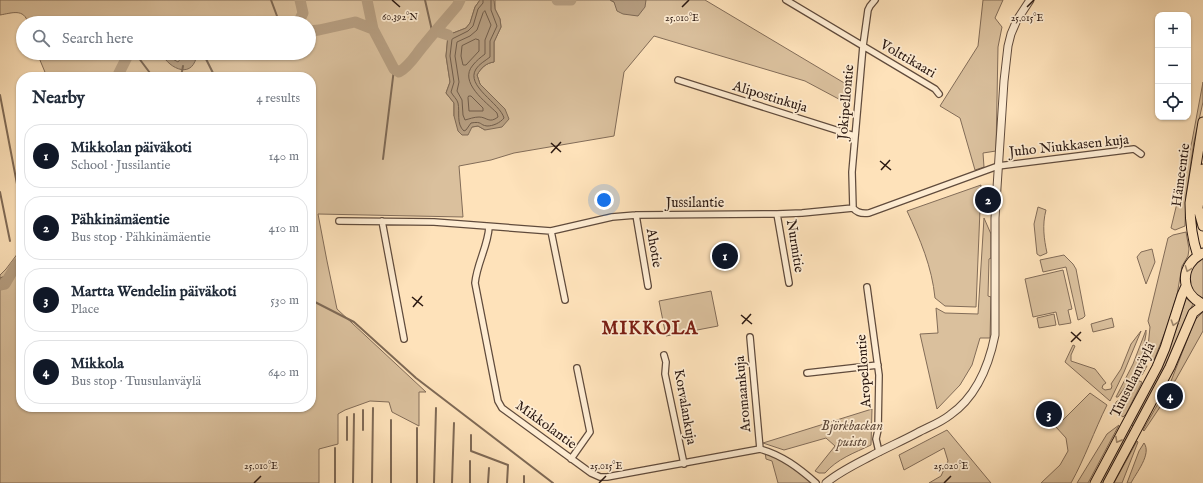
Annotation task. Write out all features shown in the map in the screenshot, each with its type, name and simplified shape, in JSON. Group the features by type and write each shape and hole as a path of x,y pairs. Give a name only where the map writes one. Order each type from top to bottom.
{"main road":[{"name":"Hämeentie","path":"1201,254 1194,242 1190,215 1190,203 1203,122"},
{"name":"Hämeentie","path":"1203,169 1198,208 1203,226"},
{"name":"Tuusulanväylä","path":"1095,483 1157,367 1186,286 1186,271 1191,262 1201,254"},
{"path":"1186,286 1195,299 1203,305"},
{"name":"Tuusulanväylä","path":"1108,483 1170,367 1193,313 1203,305"}],"street":[{"name":"Volttikaari","path":"786,0 869,51 935,89 939,94"},
{"name":"Jokipellontie","path":"854,208 852,172 863,46 868,10 875,0"},
{"path":"826,483 832,478 879,452 951,415 975,388 985,369 991,353 995,334 995,218 1004,81 1008,46 1017,20 1030,0"},
{"name":"Alipostinkuja","path":"678,80 855,136"},
{"name":"Juho Niukkasen kuja","path":"998,166 1134,150 1141,154"},
{"name":"Jussilantie","path":"339,221 434,222 550,231 612,217 636,215 778,214 854,208 862,214 869,213 998,166"},
{"name":"Nurmitie","path":"778,214 789,283"},
{"name":"Ahotie","path":"636,215 648,286"},
{"path":"382,221 404,339"},
{"name":"Mikkolantie","path":"489,227 489,236 476,275 475,283 500,405 571,459 591,473 600,477 607,478 760,449"},
{"path":"550,231 565,300"},
{"name":"Aropellontie","path":"867,288 878,365 878,430 876,439 879,452"},
{"name":"Aromaankuja","path":"750,337 760,449"},
{"name":"Korvalankuja","path":"664,355 666,362 665,374 684,464"},
{"path":"807,374 878,365"},
{"path":"571,459 590,432 578,368"},
{"path":"760,449 774,453 786,460 816,483"}],"green space":[{"path":"0,0 480,0 475,7 470,23 466,28 448,35 446,56 450,82 446,93 454,103 454,116 472,127 478,126 485,130 505,109 480,84 477,75 484,66 494,62 494,42 501,27 500,19 495,9 495,0 610,0 614,2 646,0 705,0 851,87 850,105 805,81 654,36 624,72 614,136 514,153 491,160 459,166 463,217 318,214 337,309 426,392 419,392 419,426 392,412 389,402 370,401 345,410 338,414 338,444 319,449 319,483 0,483 0,275 16,256 16,412 316,412 316,72 45,72 40,60 316,60 316,16 25,16 21,13 0,15"},
{"path":"983,0 1003,0 995,18 1002,27 998,47 996,151 983,153 984,167 975,170 960,118 940,106 978,46"},
{"path":"1203,82 1203,102 1194,142 1186,195 1185,226 1175,230 1171,228 1192,141"},
{"path":"981,185 976,307 945,306 935,298 928,264 921,243 907,211"},
{"path":"1038,207 1046,210 1044,232 1047,253 1040,256 1037,254 1034,224"},
{"path":"984,218 991,234 988,296 991,297 990,338 980,338 972,365 960,385 937,409 920,334 938,333 936,308 945,313 978,314"},
{"path":"1186,232 1189,249 1188,256 1182,266 1177,295 1167,327 1154,360 1147,357 1150,327 1148,321 1168,238 1173,235"},
{"path":"1152,249 1155,262 1146,284 1137,257 1141,252"},
{"path":"1064,255 1076,269 1085,316 1078,320 1066,267 1043,272 1040,260"},
{"path":"1203,258 1203,299 1196,295 1192,290 1189,279 1194,264"},
{"path":"1063,270 1072,309 1068,310 1071,323 1059,325 1056,312 1033,317 1025,279"},
{"path":"711,291 718,326 666,336 659,301"},
{"path":"1186,298 1193,304 1174,350 1134,427 1131,424 1161,369"},
{"path":"1203,312 1203,331 1175,381 1173,382 1171,381 1195,320"},
{"path":"1054,314 1056,325 1039,328 1037,318"},
{"path":"1112,318 1114,327 1093,332 1091,324"},
{"path":"1146,330 1142,355 1143,361 1147,366 1142,375 1133,376 1118,397 1116,397 1133,364"},
{"path":"1141,331 1110,401 1065,362 1073,345 1075,346 1071,355 1071,361 1095,369 1106,383 1102,388 1105,390 1111,389 1111,384 1121,369 1131,344"},
{"path":"1137,380 1142,382 1126,414 1123,417 1114,410 1113,407 1117,401 1120,401"},
{"path":"1090,393 1107,405 1071,483 1041,483 1060,465 1068,451 1066,438 1056,427"},
{"path":"1159,402 1162,404 1144,431 1143,430"},
{"name":"Björkbackan puisto","path":"872,409 871,445 840,460 825,473 815,471 835,446 826,438 784,450 763,443"},
{"path":"1119,425 1088,483 1077,483 1107,434"},
{"path":"947,430 991,483 929,483 941,476 948,461 944,448 904,470 899,455"},
{"path":"1128,430 1131,432 1103,483 1099,483"},
{"path":"1137,441 1138,442 1122,483 1114,483"},
{"path":"1144,443 1146,447 1145,458 1131,483 1127,483 1139,451"},
{"path":"765,452 790,465 812,483 778,483 772,461 766,459"}],"water":[{"path":"480,0 494,0 495,9 500,19 501,27 494,42 494,62 484,66 477,75 480,84 505,109 509,119 502,127 485,130 478,126 472,127 468,135 462,135 458,131 454,116 454,103 446,93 450,82 446,56 448,35 466,28 470,23 475,7"},
{"path":"610,0 646,0 645,7 638,16 623,14 617,11 614,2"},
{"path":"166,60 174,60 178,62 180,60 195,60 191,67 181,70"},
{"path":"12,268 15,271 11,280 6,287 0,290 0,278 5,276"}],"waterway":[{"path":"271,0 277,16"},
{"path":"300,0 303,13 302,16"},
{"path":"367,0 373,29"},
{"path":"425,0 433,35"},
{"path":"316,30 355,22 373,29 394,69 399,72 410,63 457,6 460,0"},
{"path":"557,0 571,0"},
{"path":"436,31 448,35"},
{"path":"120,72 126,60"},
{"path":"140,60 149,72"},
{"path":"206,60 212,72"},
{"path":"182,72 183,66"},
{"path":"383,159 394,69"},
{"path":"0,95 16,179"},
{"path":"0,192 10,241"},
{"path":"0,285 5,284 16,265"},
{"path":"316,303 354,322 416,378 553,483"},
{"path":"372,483 373,408"},
{"path":"434,483 436,408"},
{"path":"363,410 363,430"},
{"path":"353,483 354,414"},
{"path":"347,417 347,440"},
{"path":"391,420 391,483"},
{"path":"452,483 454,423"},
{"path":"417,428 417,483"},
{"path":"471,435 471,451 508,465 507,483"},
{"path":"335,448 335,483"},
{"path":"470,461 470,483"},
{"path":"488,483 489,468"},
{"path":"524,476 524,483"}],"place":[{"name":"Pähkinämäentie","path":"988,200"},
{"name":"Mikkolan päiväkoti","path":"725,256"},
{"name":"Mikkola","path":"1170,396"},
{"name":"Martta Wendelin päiväkoti","path":"1049,414"}],"district":[{"name":"MIKKOLA","path":"650,329"}]}
